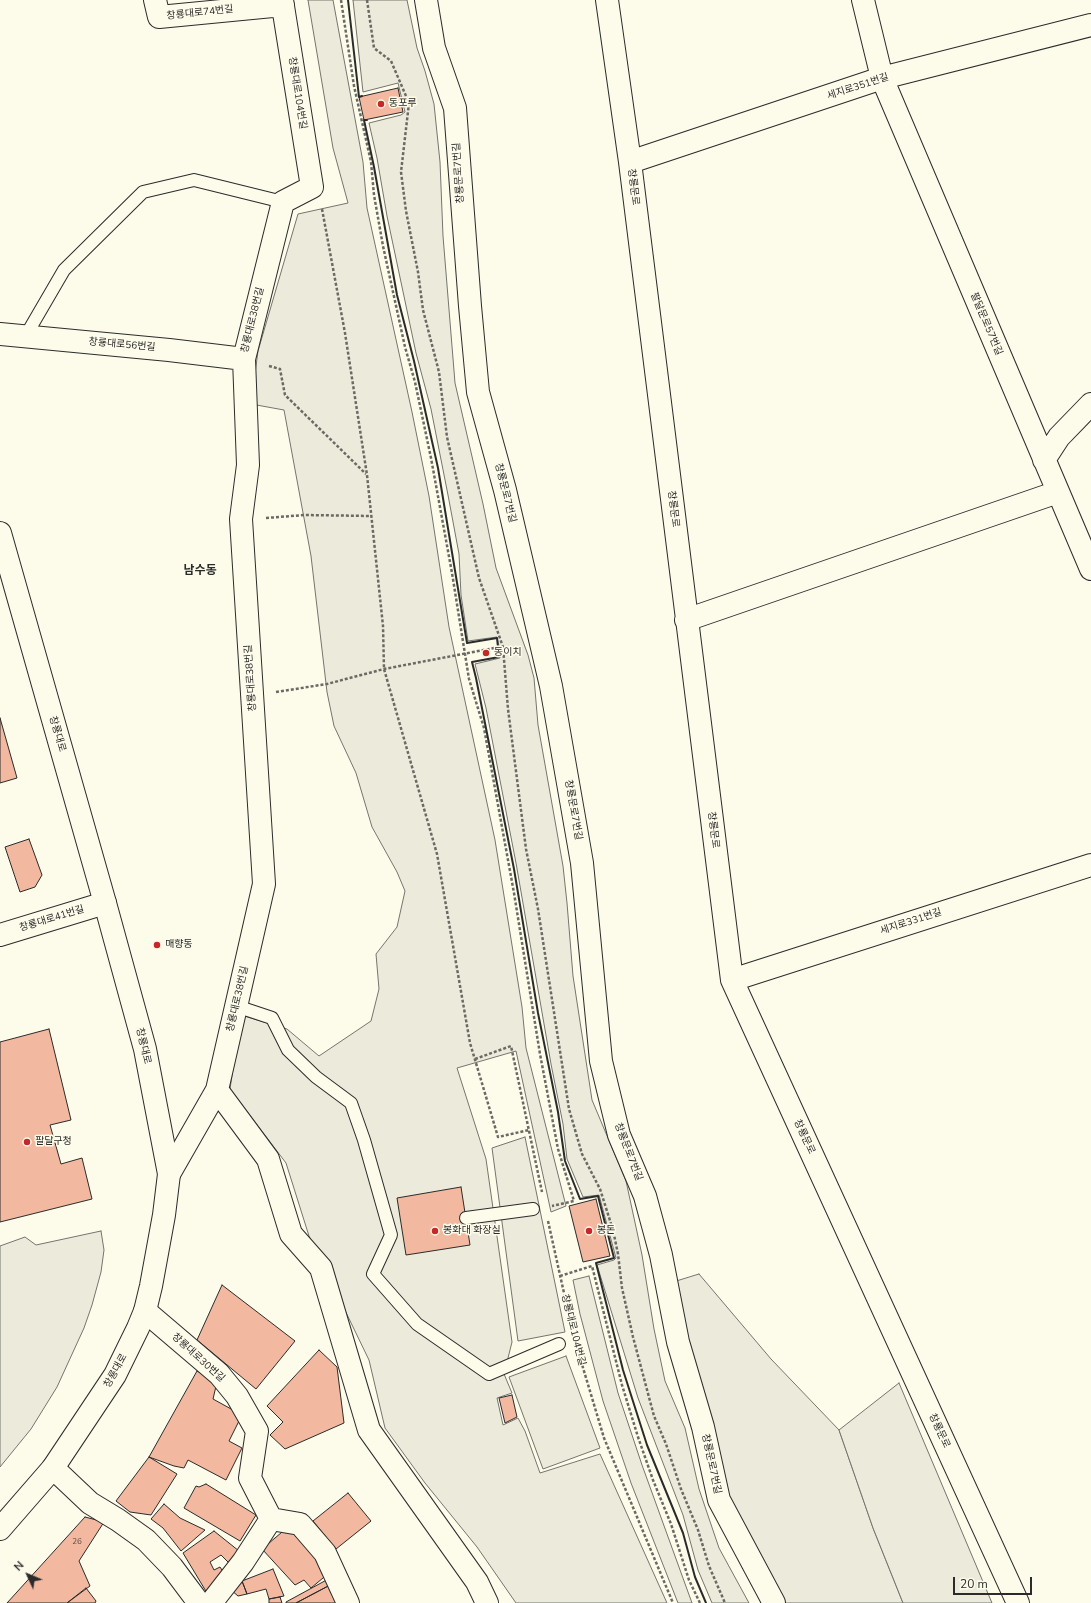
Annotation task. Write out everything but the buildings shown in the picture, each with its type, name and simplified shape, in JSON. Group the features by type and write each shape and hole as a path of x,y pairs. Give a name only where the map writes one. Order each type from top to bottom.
{"street":[{"name":"창룡대로74번길","path":"155,0 159,18 283,2"},
{"name":"창룡문로7번길","path":"426,0 434,48 455,108 478,392 505,490 551,686 582,863 601,1062 619,1135 645,1196 661,1255 678,1342 703,1427 719,1500 774,1603"},
{"name":"창룡문로","path":"607,0 630,162 732,980 1018,1603"},
{"name":"팔달문로57번길","path":"863,0 882,78 1091,569"},
{"name":"창룡대로104번길","path":"283,2 312,187"},
{"name":"세지로351번길","path":"630,162 882,78 1091,25"},
{"path":"283,202 312,187"},
{"name":"창룡대로38번길","path":"169,1174 217,1090 264,884 241,519 248,465 244,359 283,202"},
{"name":"창룡대로56번길","path":"0,334 169,350 244,359"},
{"path":"1044,460 1059,437 1091,404"},
{"path":"686,620 1058,492"},
{"name":"창룡대로","path":"0,533 3,558 105,903 145,1049 169,1174 164,1215 152,1286 145,1311 115,1375 54,1468 0,1529"},
{"name":"세지로331번길","path":"732,980 1091,865"},
{"name":"창룡대로41번길","path":"0,935 105,903"},
{"path":"217,1090 268,1159 291,1234 321,1268 369,1430 477,1582 487,1603"},
{"name":"창룡대로30번길","path":"145,1311 219,1374 237,1396 257,1431 250,1478 272,1519"},
{"path":"54,1468 90,1503 118,1520 146,1540 172,1567 199,1603"},
{"path":"211,1603 243,1562 272,1519 300,1524 325,1553 348,1603"}],"lane":[{"path":"24,337 64,270 143,192 194,180 283,202"},
{"path":"236,1006 272,1018 288,1050 316,1077 351,1103 364,1140 391,1235 372,1274 417,1324 489,1374 559,1344"},
{"path":"466,1218 533,1209"}],"path":[{"path":"341,0 354,86 371,162 374,195 383,246 405,347 415,382 429,450 452,573 469,679 484,728 514,893 540,1054 558,1149 574,1201 546,1207"},
{"path":"367,0 374,48 391,61 409,103 401,172 406,211 418,272 423,310 439,372 448,437 478,578 503,647 508,709 526,849 540,917 569,1108 582,1154 600,1189 613,1230 618,1254 623,1295 654,1416 698,1530 708,1566 725,1603"},
{"path":"312,187 324,213 345,333 367,475 383,626 384,669 437,854 470,1042 498,1137 529,1130"},
{"path":"280,369 285,395 367,475"},
{"path":"241,519 305,515 371,516"},
{"path":"252,696 327,684 384,669 494,648"},
{"path":"475,1059 511,1046 544,1199"},
{"name":"창룡대로104번길","path":"547,1215 572,1332"},
{"path":"560,1276 592,1266 622,1385 638,1437 653,1480 671,1524 689,1580 700,1603"},
{"name":"창룡대로104번길","path":"576,1344 604,1438 673,1603"}],"shaded area":[{"path":"308,0 333,0 363,162 367,208 412,412 429,496 449,627 495,840 522,1007 526,1048 566,1206 551,1212 516,1051 457,1068 486,1159 512,1342 504,1374 512,1393 497,1398 503,1425 518,1418 525,1431 540,1473 600,1454 667,1603 516,1603 477,1547 425,1483 385,1428 369,1360 309,1236 286,1163 230,1089 241,1015 287,1029 319,1056 371,1021 379,989 376,954 397,927 405,891 397,872 372,827 356,773 334,726 327,692 311,556 284,410 251,404 258,351 298,214 348,203 333,148"},
{"path":"353,0 407,0 417,48 434,104 440,162 443,236 455,383 496,568 528,655 534,678 538,725 563,866 573,976 592,1100 626,1181 642,1255 654,1329 665,1381 685,1428 699,1489 719,1548 749,1603 712,1603 698,1570 683,1515 638,1398 597,1265 616,1258 599,1195 583,1197 567,1159 563,1124 516,863 486,708 475,664 500,658 499,646 497,637 468,641 461,595 459,554 448,495 431,409 416,353 369,123 401,115 405,112 398,83 363,92"},
{"path":"525,1137 565,1332 518,1341 492,1148"},
{"path":"101,1231 104,1250 101,1272 84,1328 57,1387 31,1429 0,1467 0,1246 25,1237 36,1245"},
{"path":"699,1274 771,1359 839,1430 873,1528 903,1603 783,1603 723,1493 673,1282"},
{"path":"589,1276 618,1393 642,1465 692,1603 678,1603 631,1483 603,1401 580,1314 573,1280"},
{"path":"566,1356 600,1448 543,1469 509,1377"},
{"path":"899,1383 992,1603 903,1603 873,1528 839,1430"}],"wall":[{"path":"348,0 359,97 362,96"},
{"path":"367,120 364,120 397,295 414,361 438,468 467,643 497,638 499,657 472,662 514,869 538,1013 558,1112 565,1161 580,1199 598,1196 614,1258 596,1263 623,1370 647,1445 683,1533 695,1577 706,1603"}],"place":[{"name":"동포루","path":"381,104"},
{"name":"동이치","path":"486,653"},
{"name":"매향동","path":"157,945"},
{"name":"팔달구청","path":"27,1142"},
{"name":"봉화대 화장실","path":"435,1231"},
{"name":"봉돈","path":"589,1231"}],"district":[{"name":"남수동","path":"200,571"}]}
